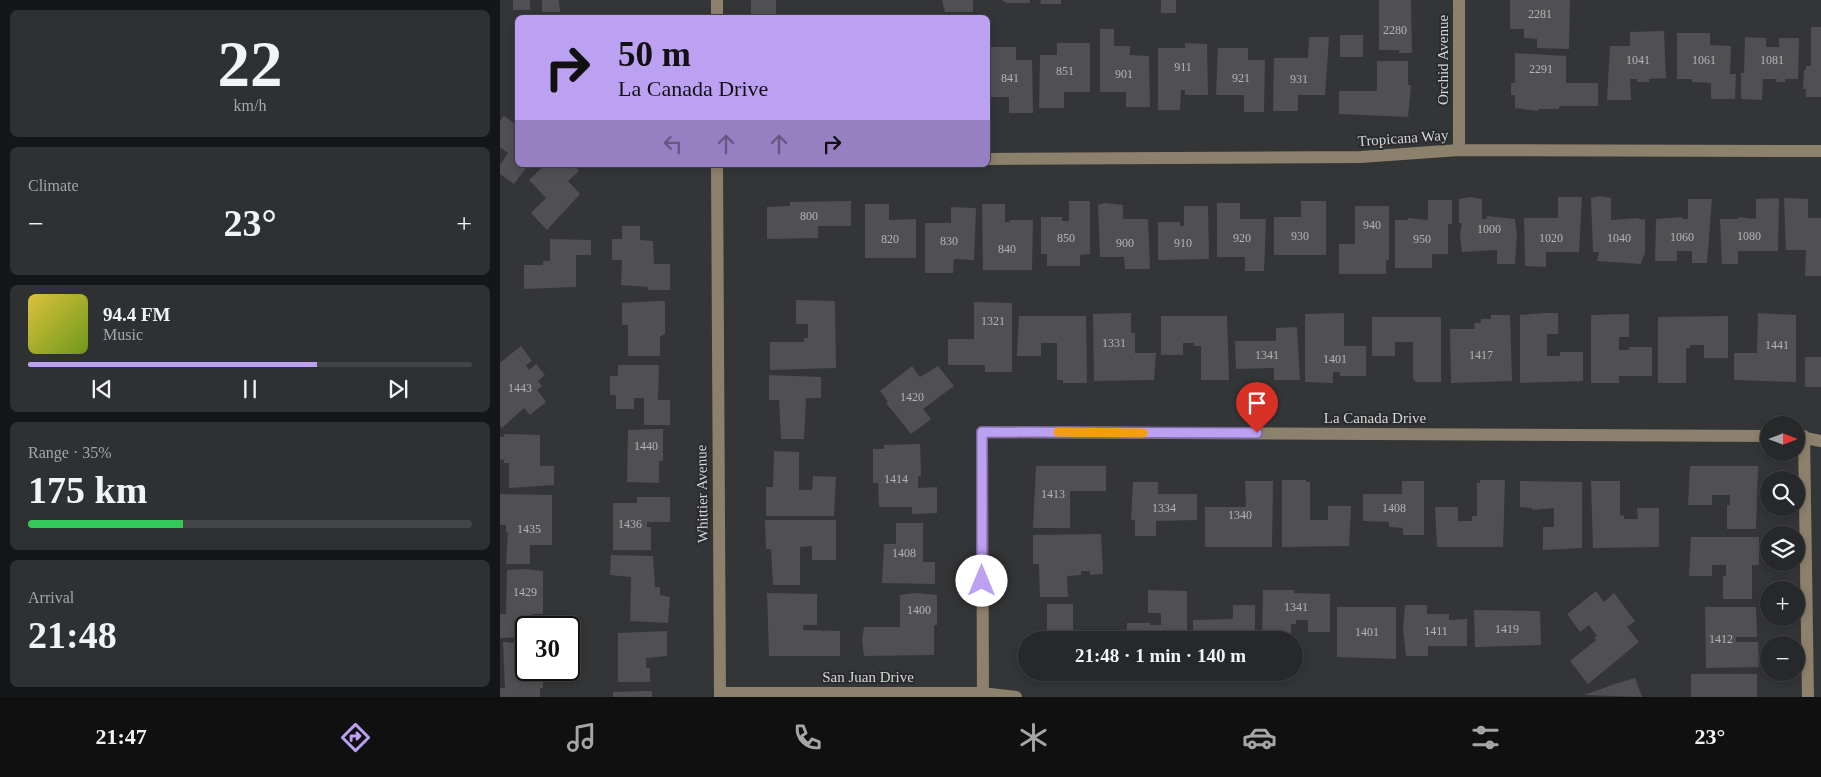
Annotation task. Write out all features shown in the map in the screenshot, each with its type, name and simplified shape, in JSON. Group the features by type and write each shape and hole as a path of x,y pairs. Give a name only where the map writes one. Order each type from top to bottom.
{"street":[{"path":"716,0 716,15"},
{"name":"Orchid Avenue","path":"1459,0 1459,150"},
{"name":"Tropicana Way","path":"990,159 1361,157 1459,150 1821,151"},
{"name":"Whittier Avenue","path":"717,167 716,291 720,695"},
{"name":"La Canada Drive","path":"983,695 982,432 1760,436"},
{"path":"1805,437 1821,441"},
{"path":"1801,461 1808,697"},
{"name":"San Juan Drive","path":"720,695 983,695 1016,697"}],"building":[{"path":"513,0 530,0 530,10 513,10"},
{"path":"542,0 559,0 560,12 542,12"},
{"path":"751,0 776,0 776,15 751,15"},
{"path":"942,0 973,0 973,12 945,12"},
{"path":"1002,0 1030,0 1030,3 1007,3"},
{"path":"1041,0 1061,0 1061,4 1040,4"},
{"path":"1161,0 1176,0 1176,13 1161,13"},
{"path":"1379,0 1411,0 1412,53 1399,53 1399,50 1379,50"},
{"path":"1510,0 1570,0 1569,49 1537,48 1537,39 1524,38 1524,29 1510,29"},
{"path":"1811,27 1821,27 1821,97 1806,97 1806,89 1803,89 1804,70 1806,70 1806,66 1811,66"},
{"path":"1100,29 1114,29 1114,46 1130,46 1130,55 1149,56 1150,107 1126,107 1126,92 1100,92"},
{"path":"1664,31 1666,78 1649,79 1649,82 1637,82 1637,79 1630,79 1631,100 1607,100 1610,46 1630,46 1630,32"},
{"path":"1677,33 1710,33 1710,45 1731,46 1730,74 1736,74 1735,99 1711,99 1711,83 1692,82 1692,79 1677,79"},
{"path":"1340,35 1363,35 1363,57 1340,57"},
{"path":"1309,37 1329,37 1325,95 1298,95 1298,111 1273,111 1274,58 1308,58"},
{"path":"1745,37 1766,38 1766,47 1779,47 1779,38 1799,38 1798,79 1785,79 1785,82 1776,82 1777,79 1763,79 1762,100 1741,99 1741,73 1744,73"},
{"path":"1057,43 1090,43 1090,92 1064,92 1064,108 1039,108 1040,55 1057,55"},
{"path":"1185,43 1207,44 1208,95 1185,95 1185,90 1181,90 1180,110 1158,110 1158,48 1185,48"},
{"path":"990,47 1016,47 1016,60 1032,60 1033,113 1009,113 1009,97 990,97"},
{"path":"1218,48 1248,48 1248,60 1265,60 1264,112 1244,112 1244,95 1216,95"},
{"path":"1515,53 1566,56 1566,83 1598,83 1598,106 1559,106 1559,109 1538,109 1538,111 1515,108 1515,95 1511,95 1511,83 1515,83"},
{"path":"1377,61 1408,61 1408,85 1411,85 1408,117 1339,114 1339,91 1377,91"},
{"path":"504,116 515,124 515,167 527,167 514,184 500,174 500,165 508,153 500,147 500,121"},
{"path":"543,167 576,167 579,171 568,181 580,194 547,230 531,213 546,198 529,180"},
{"path":"1600,196 1611,198 1611,220 1636,218 1645,220 1645,252 1641,264 1597,261 1599,252 1593,252 1591,198"},
{"path":"1470,197 1482,199 1482,219 1487,219 1487,216 1515,219 1517,235 1515,264 1497,264 1497,250 1462,252 1460,235 1462,223 1459,223 1459,199"},
{"path":"1558,197 1582,197 1579,252 1546,252 1546,267 1525,266 1524,218 1558,218"},
{"path":"1779,198 1778,251 1738,251 1738,264 1722,264 1720,219 1738,219 1738,217 1756,219 1756,199"},
{"path":"1784,198 1808,199 1808,218 1821,218 1821,276 1805,276 1806,250 1786,250"},
{"path":"1688,199 1712,199 1707,263 1692,263 1692,251 1677,251 1677,261 1655,261 1656,219 1682,217 1682,219 1688,219"},
{"path":"1428,200 1452,200 1452,224 1448,224 1448,254 1432,254 1432,268 1395,268 1395,220 1408,220 1408,218 1428,220"},
{"path":"851,201 851,226 818,226 818,238 767,239 767,207 790,206 790,202"},
{"path":"1069,201 1090,201 1090,254 1080,255 1080,266 1047,266 1047,254 1041,254 1041,217 1062,217 1062,221 1069,221"},
{"path":"1301,201 1326,201 1326,255 1274,255 1274,217 1301,217"},
{"path":"1105,203 1123,205 1123,219 1148,219 1150,269 1125,269 1124,257 1100,257 1098,205"},
{"path":"1217,203 1240,203 1240,219 1266,219 1264,271 1245,271 1245,257 1217,257"},
{"path":"865,204 889,204 889,220 916,219 916,258 865,258"},
{"path":"982,204 1005,204 1005,222 1010,222 1010,220 1033,220 1032,270 983,270"},
{"path":"1184,206 1208,206 1209,259 1158,260 1158,222 1180,222 1180,226 1184,226"},
{"path":"1355,206 1389,206 1389,260 1386,260 1386,274 1339,274 1339,244 1355,244"},
{"path":"951,207 976,208 974,260 954,259 953,273 925,273 925,223 951,223"},
{"path":"622,226 640,226 640,240 653,241 654,264 670,264 670,290 648,290 648,287 621,285 622,260 612,260 612,239 622,239"},
{"path":"550,239 591,240 591,255 576,255 576,287 524,289 524,265 543,265 543,261 550,261"},
{"path":"796,300 835,301 836,368 770,370 770,342 804,342 804,338 808,338 808,324 796,324"},
{"path":"665,301 665,334 660,337 660,356 628,356 628,325 622,325 622,303"},
{"path":"974,302 1012,303 1012,372 985,372 985,365 948,365 948,339 974,339"},
{"path":"1131,313 1131,333 1135,333 1135,353 1156,353 1154,380 1094,381 1093,314"},
{"path":"1344,313 1344,346 1366,346 1366,376 1340,376 1340,372 1333,372 1333,383 1305,382 1305,314"},
{"path":"1558,313 1558,334 1547,334 1547,356 1560,356 1560,352 1583,352 1583,381 1520,383 1520,315"},
{"path":"1758,313 1796,315 1796,382 1734,380 1734,353 1757,353"},
{"path":"1629,314 1629,337 1619,337 1619,350 1629,350 1629,347 1652,347 1652,376 1619,376 1619,383 1591,383 1591,315"},
{"path":"1491,315 1510,315 1512,381 1451,383 1450,329 1475,329 1474,323 1481,323 1481,319 1491,319"},
{"path":"1019,316 1086,316 1087,383 1063,383 1063,380 1057,380 1057,343 1041,343 1041,356 1017,356"},
{"path":"1161,316 1227,316 1229,380 1201,380 1201,346 1194,346 1194,343 1183,343 1183,355 1161,355"},
{"path":"1728,316 1728,358 1704,358 1704,345 1690,345 1690,348 1686,348 1686,383 1658,383 1658,317"},
{"path":"1372,317 1441,317 1441,382 1416,382 1413,379 1413,342 1395,342 1395,356 1372,356"},
{"path":"1297,327 1300,380 1274,380 1274,368 1236,369 1235,341 1276,341 1276,328"},
{"path":"521,346 532,361 526,365 529,370 536,364 545,375 538,381 542,386 537,390 546,402 530,415 524,408 502,428 500,425 500,363"},
{"path":"1805,357 1821,357 1821,387 1805,387"},
{"path":"618,365 659,365 658,400 670,400 670,425 644,425 644,398 634,398 634,409 616,409 616,395 610,395 610,376 618,376"},
{"path":"912,366 920,377 938,366 954,386 923,409 931,419 911,434 886,403 888,402 880,391"},
{"path":"769,375 821,377 821,398 806,398 804,439 781,439 779,400 769,400"},
{"path":"663,429 663,461 659,461 659,483 627,482 628,430"},
{"path":"504,434 540,435 540,466 554,466 554,485 509,488 509,463 504,463 504,460 500,459 500,437 504,437"},
{"path":"920,444 921,476 918,476 918,488 937,487 937,513 912,514 912,507 879,507 878,483 873,483 873,449 884,449 884,445"},
{"path":"774,451 799,452 799,490 812,490 813,476 836,477 834,516 766,516 766,487 773,487"},
{"path":"1036,466 1106,466 1106,491 1070,491 1070,528 1033,528"},
{"path":"1690,466 1758,466 1756,529 1727,529 1727,505 1730,505 1730,495 1712,495 1712,505 1688,505"},
{"path":"1282,480 1306,480 1306,482 1310,482 1310,520 1328,520 1328,506 1351,506 1349,546 1282,547"},
{"path":"1480,480 1505,480 1503,547 1437,547 1435,507 1458,507 1458,521 1472,521 1472,516 1477,516 1477,483 1480,483"},
{"path":"1245,481 1273,481 1272,547 1205,547 1205,507 1246,507"},
{"path":"1402,481 1424,481 1424,535 1403,535 1403,528 1389,527 1389,522 1363,521 1363,494 1402,494"},
{"path":"1520,481 1582,482 1582,548 1543,550 1543,527 1554,527 1554,508 1532,510 1532,508 1520,507"},
{"path":"1591,481 1620,481 1620,516 1624,515 1624,519 1638,519 1637,508 1659,508 1659,547 1593,548"},
{"path":"1133,482 1158,482 1158,494 1197,494 1197,520 1156,521 1156,536 1135,536 1135,520 1131,520"},
{"path":"500,494 552,495 552,545 530,545 530,564 506,564 508,532 506,532 506,525 500,525"},
{"path":"637,497 670,497 670,522 647,522 647,527 651,527 651,550 613,550 613,503 637,503"},
{"path":"765,520 836,520 836,560 812,560 812,546 800,547 800,585 773,585 771,549 766,549"},
{"path":"896,523 923,523 923,562 935,562 935,584 882,583 884,544 896,544"},
{"path":"1101,534 1103,574 1090,575 1090,571 1081,571 1081,575 1067,576 1068,597 1040,597 1039,564 1033,564 1033,535"},
{"path":"1691,537 1759,537 1759,565 1752,565 1752,599 1723,599 1723,576 1726,576 1726,565 1712,565 1712,576 1689,576"},
{"path":"611,555 653,556 655,587 660,587 660,595 670,597 668,623 630,621 631,577 610,575"},
{"path":"507,570 543,571 543,614 515,616 515,637 500,638 500,614 506,614"},
{"path":"1148,590 1187,591 1187,631 1127,631 1127,623 1161,625 1161,613 1148,613"},
{"path":"1263,590 1294,590 1294,593 1330,594 1330,632 1308,632 1308,620 1296,620 1296,624 1291,624 1291,631 1262,631"},
{"path":"1596,591 1604,602 1614,593 1635,621 1627,627 1639,642 1588,684 1570,661 1596,640 1594,638 1597,636 1589,625 1580,632 1567,614"},
{"path":"767,593 817,594 817,625 803,625 803,630 840,631 840,656 769,656"},
{"path":"916,593 937,595 934,655 864,656 862,641 864,627 900,627 900,595"},
{"path":"1047,604 1073,604 1073,631 1047,631"},
{"path":"1233,605 1255,605 1255,631 1193,631 1193,620 1233,619"},
{"path":"1405,605 1427,605 1427,614 1449,614 1449,620 1467,619 1467,646 1428,646 1428,656 1406,656 1403,630"},
{"path":"1337,607 1396,607 1396,659 1337,657"},
{"path":"1705,607 1756,607 1757,637 1736,637 1736,642 1758,642 1759,667 1706,668"},
{"path":"1474,610 1540,611 1541,645 1475,647"},
{"path":"667,631 667,656 646,658 646,668 650,668 650,682 618,682 618,633"},
{"path":"503,642 515,643 515,681 543,681 543,688 540,689 540,697 500,697 500,688 505,688"},
{"path":"1691,674 1757,674 1757,697 1691,697"},
{"path":"1635,678 1642,697 1584,695 1615,684"},
{"path":"652,691 652,697 613,697 613,692"}],"slow traffic":[{"path":"1058,432 1143,433"}],"route":[{"path":"982,581 982,432 1257,433"}]}
